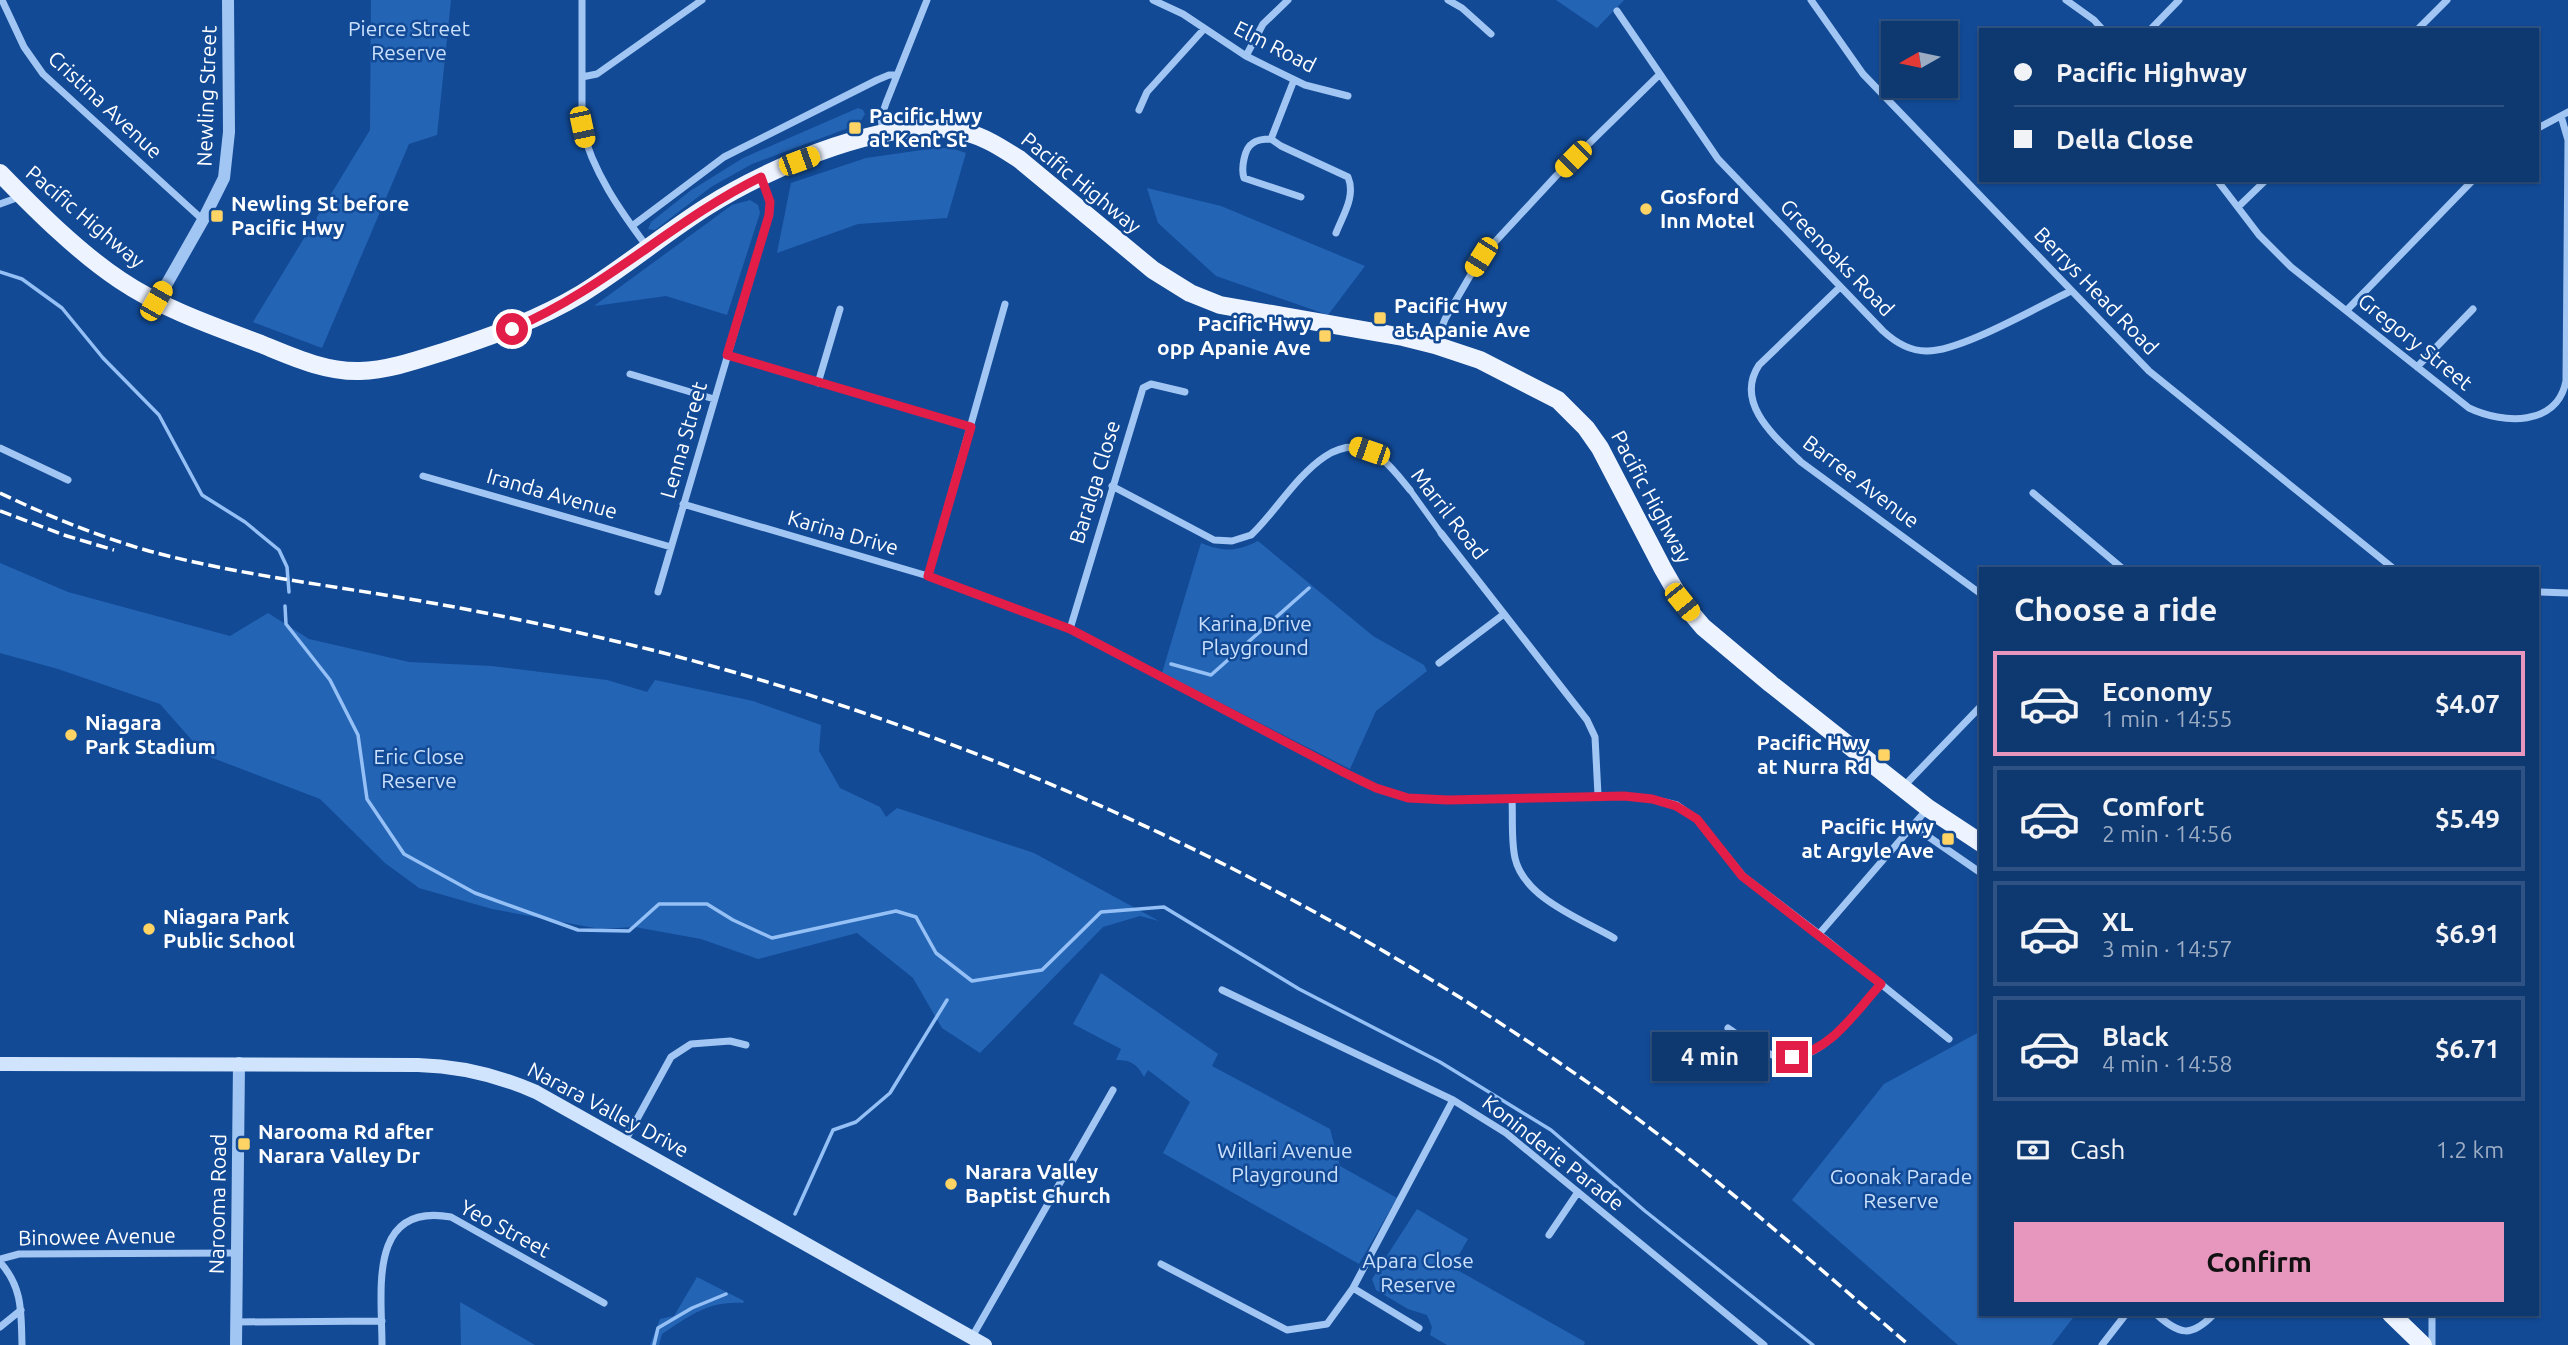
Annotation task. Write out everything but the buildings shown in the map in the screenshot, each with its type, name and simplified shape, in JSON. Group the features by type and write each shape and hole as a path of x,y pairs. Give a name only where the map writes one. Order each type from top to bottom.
{"main road":[{"name":"Pacific Highway","path":"0,173 101,266 156,301 216,328 306,361 342,371 361,371 423,358 523,324 580,294 707,207 761,177 840,146 883,133 928,129 967,132 1019,159 1153,270 1190,293 1220,305 1435,345 1480,360 1546,391 1573,413 1600,448 1663,569 1682,602 1703,627 1928,808 1979,842"},
{"name":"Narara Valley Drive","path":"0,1064 418,1065 489,1073 536,1092 978,1341"},
{"path":"2393,1316 2423,1345"}],"street":[{"name":"Cristina Avenue","path":"2,0 24,47 43,74 203,220"},
{"name":"Newling Street","path":"156,301 224,178 228,156 228,0"},
{"path":"582,0 582,127 586,145 632,226 649,248"},
{"path":"582,77 597,74 702,0"},
{"path":"883,133 881,118 927,0"},
{"name":"Elm Road","path":"1153,0 1183,14 1246,56 1294,80 1348,96"},
{"path":"1246,56 1263,24 1288,0"},
{"path":"1448,0 1462,8 1491,34"},
{"name":"Berrys Head Road","path":"1811,0 1863,74 2149,371 2392,567"},
{"path":"2066,0 2101,28"},
{"path":"2152,28 2179,0"},
{"path":"2419,28 2447,0"},
{"name":"Greenoaks Road","path":"1617,11 1708,147 1728,171 1890,338 1924,351 1962,343 2071,290"},
{"path":"1139,110 1147,92 1204,29"},
{"path":"632,226 704,171 745,145 877,80 897,75"},
{"path":"1435,345 1445,319 1481,257 1556,176 1659,75"},
{"path":"1271,139 1294,80"},
{"path":"2539,127 2564,114"},
{"name":"Gregory Street","path":"2219,182 2259,236 2282,259 2469,408 2499,417 2536,416 2553,408 2560,401 2566,381 2568,140 2564,114"},
{"path":"1301,197 1244,178 1242,173 1249,147 1254,142 1271,139 1348,177 1352,190 1351,198 1336,233"},
{"name":"Lenna Street","path":"658,593 769,215 770,202 761,177"},
{"path":"2238,207 2264,182"},
{"path":"2347,310 2471,182"},
{"path":"0,204 22,196"},
{"name":"Barree Avenue","path":"1840,287 1759,365 1753,375 1751,400 1777,439 1801,462 1979,593"},
{"path":"928,576 1005,304"},
{"path":"818,383 840,309"},
{"path":"2417,368 2473,309"},
{"path":"727,355 971,427"},
{"path":"629,374 714,399"},
{"name":"Baralga Close","path":"1070,629 1143,388 1151,384 1185,392"},
{"name":"Marril Road","path":"1112,486 1206,537 1224,542 1242,540 1251,535 1311,467 1330,452 1354,446 1378,456 1410,490 1592,728 1595,737 1598,795"},
{"path":"0,448 68,480"},
{"name":"Iranda Avenue","path":"423,476 671,547"},
{"path":"2033,493 2121,567"},
{"name":"Karina Drive","path":"684,504 928,576 1070,629 1376,788 1408,798 1512,799 1598,795 1643,798 1676,806 1697,819 1742,876 1949,1039"},
{"path":"2539,592 2568,593"},
{"path":"1439,663 1504,614"},
{"path":"1903,788 1979,708"},
{"path":"1512,799 1514,857 1525,880 1539,895 1614,938"},
{"path":"1819,934 1928,808"},
{"path":"1913,825 1979,872"},
{"path":"1728,1028 1750,1044 1776,1056 1806,1055 1828,1043 1881,984"},
{"name":"Koninderie Parade","path":"1222,990 1453,1100 1506,1133 1764,1345"},
{"path":"625,1141 671,1057 691,1044 701,1042 730,1041 746,1045"},
{"name":"Narooma Road","path":"236,1345 239,1063"},
{"path":"978,1341 1113,1090"},
{"path":"1161,1264 1287,1330 1327,1324 1353,1289 1453,1100"},
{"path":"1549,1235 1578,1192"},
{"name":"Yeo Street","path":"382,1345 382,1264 391,1237 419,1217 451,1217 604,1303"},
{"name":"Binowee Avenue","path":"0,1261 4,1256 19,1254 237,1253"},
{"path":"0,1261 9,1272 18,1292 22,1345"},
{"path":"1353,1289 1419,1328"},
{"path":"0,1326 21,1310"},
{"path":"2102,1345 2124,1316"},
{"path":"2158,1316 2172,1328 2183,1332 2202,1326 2212,1316"},
{"path":"2432,1316 2432,1345"},
{"path":"236,1322 382,1321"}],"green space":[{"name":"Pierce Street Reserve","path":"371,0 451,0 437,135 409,144 322,348 253,322 370,130"},
{"path":"1556,0 1624,0 1597,28"},
{"path":"858,108 865,114 859,124 752,164 711,187 655,230 648,229 651,222 690,191 743,158"},
{"path":"951,148 966,153 947,218 858,224 777,253 791,183 866,158"},
{"path":"1147,188 1221,206 1365,266 1328,315 1216,276 1158,223"},
{"path":"750,200 758,205 760,213 727,315 666,296 594,306 732,205"},
{"name":"Karina Drive Playground","path":"1258,541 1373,636 1424,665 1427,671 1376,711 1350,769 1162,673 1201,543 1230,550"},
{"name":"Eric Close Reserve","path":"0,563 68,592 230,636 268,613 309,639 409,662 492,666 607,680 647,692 655,680 753,701 821,725 819,751 840,788 880,807 886,817 897,808 1034,853 1159,921 1140,916 1103,927 980,1053 942,1028 913,978 857,933 758,959 701,939 635,927 600,929 492,909 419,888 385,863 320,799 205,755 160,704 58,669 0,653"},
{"name":"Willari Avenue Playground","path":"1101,973 1218,1054 1212,1066 1330,1129 1340,1166 1397,1198 1359,1264 1163,1153 1190,1102 1148,1070 1144,1077 1133,1064 1116,1060 1121,1049 1073,1024"},
{"name":"Goonak Parade Reserve","path":"1979,1032 1979,1316 2074,1316 2052,1345 1958,1345 1792,1200 1884,1084"},
{"name":"Apara Close Reserve","path":"1417,1209 1468,1239 1452,1267 1585,1342 1584,1345 1447,1345 1430,1335 1432,1327 1427,1315 1408,1309 1376,1290 1372,1279"},
{"path":"697,1277 744,1301 743,1303 720,1304 700,1311 662,1334 659,1345 650,1345 660,1319 674,1316"},
{"path":"460,1302 535,1345 461,1345"}],"waterway":[{"path":"0,272 22,279 62,308 103,358 159,415 202,495 245,522 279,550 287,567 289,592"},
{"path":"1171,664 1211,675 1309,588"},
{"path":"285,606 286,624 330,680 358,735 367,799 404,854 475,893 578,930 629,931 659,904 707,904 733,920 772,938 896,911 916,917 936,953 972,981 1042,970 1101,912 1164,907 1299,989 1440,1062 1551,1130 1645,1211 1813,1345"},
{"path":"795,1214 833,1130 856,1122 890,1093 947,1000"},
{"path":"654,1345 658,1328 692,1308 726,1294"}],"railway":[{"path":"0,493 92,532 184,560 542,625 652,650 779,686 905,727 1028,775 1149,828 1267,886 1382,950 1495,1020 1604,1094 1759,1216 1909,1345"},
{"path":"0,511 114,550"}],"place":[{"name":"Pacific Hwy at Kent St","path":"855,128"},
{"name":"Gosford Inn Motel","path":"1646,209"},
{"name":"Newling St before Pacific Hwy","path":"217,216"},
{"name":"Pacific Hwy at Apanie Ave","path":"1380,318"},
{"name":"Pacific Hwy opp Apanie Ave","path":"1325,336"},
{"name":"Niagara Park Stadium","path":"71,735"},
{"name":"Pacific Hwy at Nurra Rd","path":"1884,755"},
{"name":"Pacific Hwy at Argyle Ave","path":"1948,839"},
{"name":"Niagara Park Public School","path":"149,929"},
{"name":"Narooma Rd after Narara Valley Dr","path":"244,1144"},
{"name":"Narara Valley Baptist Church","path":"951,1184"}],"route":[{"path":"512,329 601,282 707,207 761,177 770,202 769,215 727,355 971,427 928,576 1070,629 1345,773 1376,788 1408,798 1512,799 1598,795 1652,799 1676,806 1697,819 1742,876 1881,984 1828,1043 1806,1055 1792,1057"}]}
